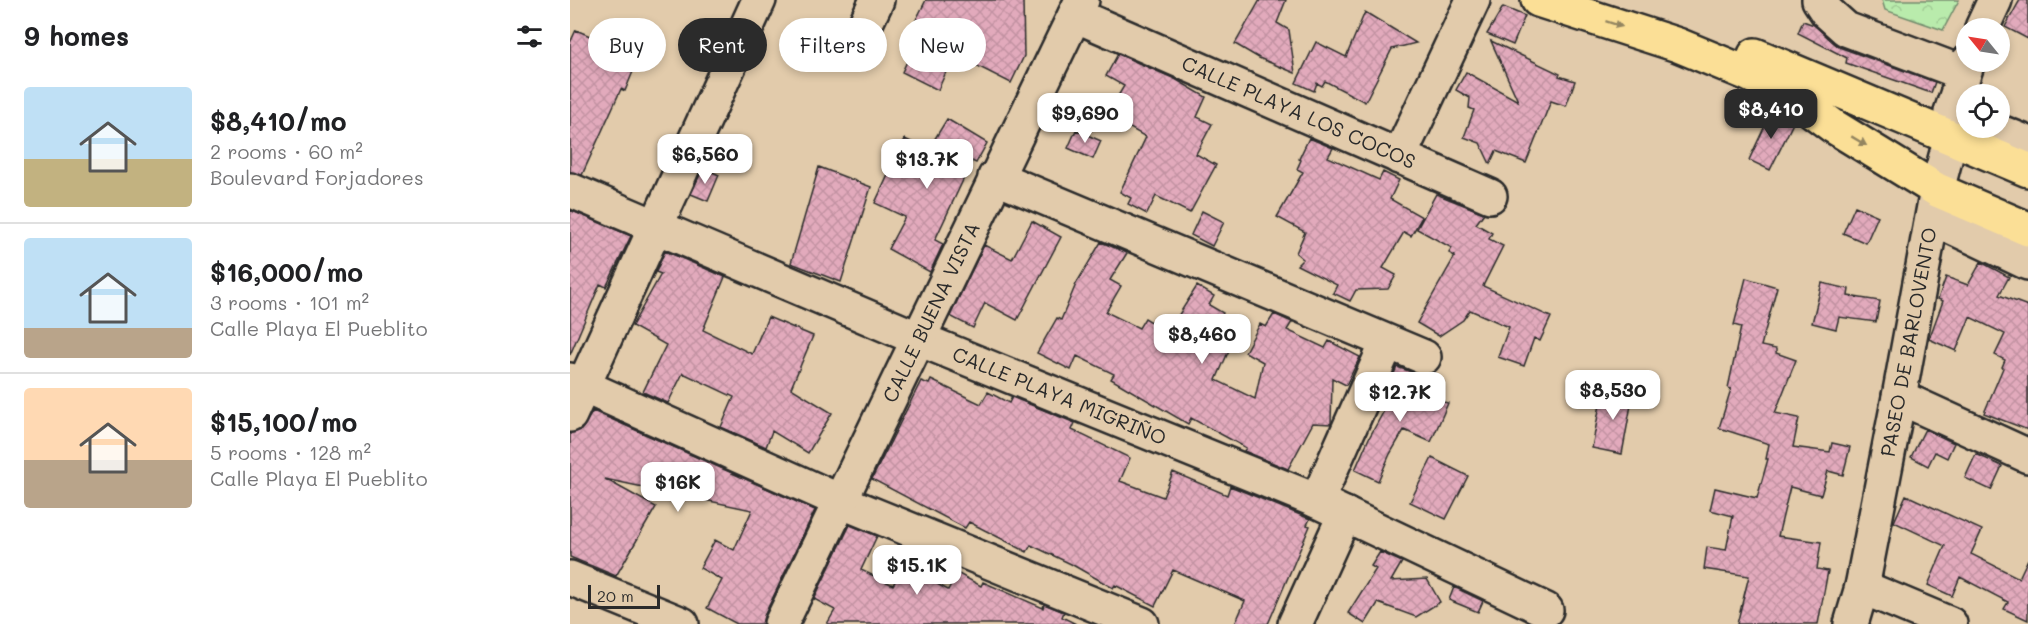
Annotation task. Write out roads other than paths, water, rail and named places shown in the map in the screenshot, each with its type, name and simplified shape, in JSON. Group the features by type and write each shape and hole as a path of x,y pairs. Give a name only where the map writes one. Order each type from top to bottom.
{"main road":[{"path":"1538,0 1678,45 1746,73 1794,97 1935,204 2028,229"},
{"path":"1614,0 1956,122"},
{"path":"1980,138 2028,170"}],"street":[{"path":"570,416 577,383 656,227 759,0"},
{"path":"1399,157 1473,0"},
{"path":"1820,0 1827,12 1846,29 1956,64"},
{"path":"1987,18 1995,0"},
{"name":"CALLE PLAYA LOS COCOS","path":"1079,8 1399,157 1490,196"},
{"name":"CALLE BUENA VISTA","path":"781,624 995,177 1079,8"},
{"name":"PASEO DE BARLOVENTO","path":"1851,624 1862,586 1935,204 1956,122"},
{"path":"2010,136 2028,143"},
{"path":"995,177 1424,357"},
{"name":"CALLE PLAYA MIGRIÑO","path":"570,190 919,339 1331,508 1546,610"},
{"path":"1935,204 2028,263"},
{"path":"1295,624 1331,508 1387,343"},
{"path":"577,383 840,501 1142,624"},
{"path":"1899,397 2028,456"},
{"path":"570,578 682,624"},
{"path":"1862,586 1950,624"}]}
